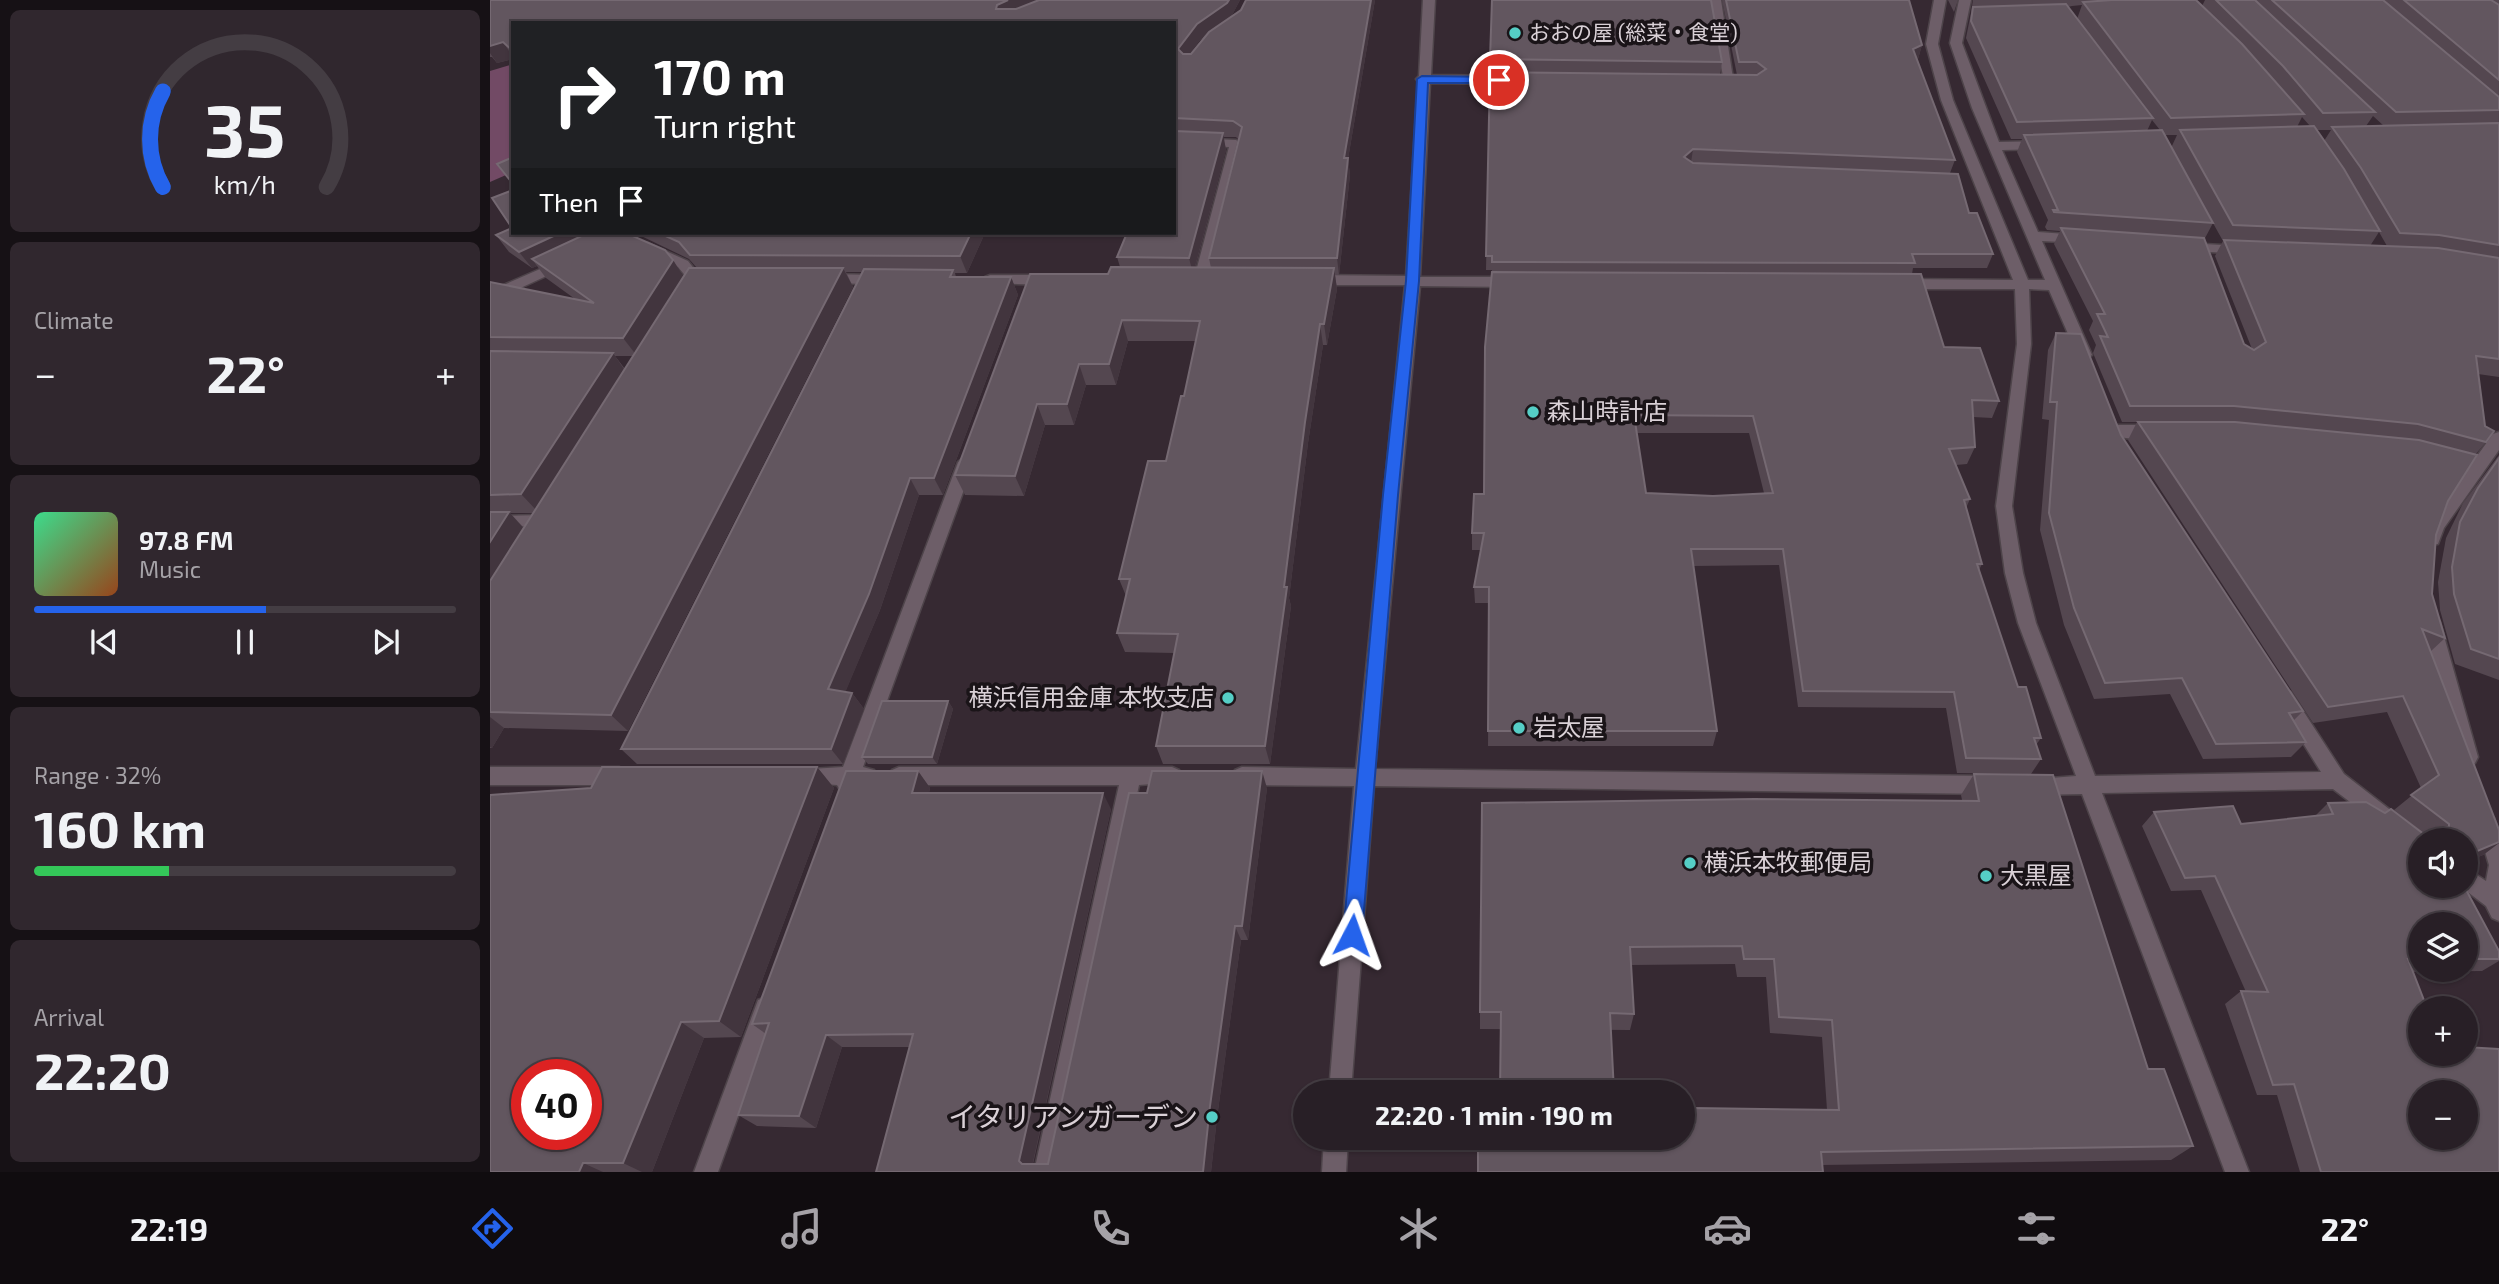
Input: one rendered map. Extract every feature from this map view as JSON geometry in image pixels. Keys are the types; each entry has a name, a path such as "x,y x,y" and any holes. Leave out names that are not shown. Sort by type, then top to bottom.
{"street":[{"path":"1341,1080 1365,776 1413,281 1422,79 1429,0"},
{"path":"1715,0 1737,82 1717,82"},
{"path":"1940,0 1932,44 1947,100 1974,181 2022,284 2024,344 2004,506 2014,573 2027,623 2237,1172"},
{"path":"1965,0 1956,43 1978,108 2090,370"},
{"path":"1961,17 1979,20"},
{"path":"1422,79 1528,80"},
{"path":"1176,141 1236,144 1200,279"},
{"path":"1994,146 2050,145"},
{"path":"2035,236 2090,240"},
{"path":"629,239 683,264 702,279 682,300"},
{"path":"2174,246 2259,251"},
{"path":"490,297 579,256"},
{"path":"814,279 863,286 894,280"},
{"path":"978,280 1031,286 1061,280"},
{"path":"1292,280 1524,282"},
{"path":"1888,284 2054,285"},
{"path":"2122,451 2111,425 2169,431"},
{"path":"2427,562 2436,526 2472,466 2499,438"},
{"path":"841,802 971,450"},
{"path":"490,522 547,516 530,543"},
{"path":"2426,598 2472,771"},
{"path":"2270,678 2337,780 2408,834"},
{"path":"490,776 626,772"},
{"path":"782,776 1197,776"},
{"path":"1046,1172 1130,776"},
{"path":"1223,776 2088,786 2337,780"},
{"path":"2484,811 2498,865 2496,905"},
{"path":"2478,889 2496,905"},
{"path":"706,1172 771,993"},
{"path":"1334,1172 1335,1150"}],"shaded area":[{"path":"511,65 511,173 490,182 490,71"}],"building":[{"path":"490,0 1008,0 997,5 996,9 1016,9 1039,0 1229,0 1197,24 1178,49 1183,54 1191,54 1209,32 1241,10 1246,0 1371,0 1344,158 1348,158 1337,258 1209,258 1242,127 1233,121 1176,118 1176,21 511,21 511,49 503,42 490,46"},
{"path":"1492,0 1711,0 1722,62 1490,59"},
{"path":"1726,0 1909,0 1922,45 1913,49 1955,160 1693,149 1684,157 1693,163 1958,174 1969,213 1977,213 1993,254 1912,254 1915,263 1492,262 1492,256 1486,256 1490,72 1757,75 1766,69 1757,62 1739,62"},
{"path":"2196,0 2242,44 2304,114 2171,118 2083,2"},
{"path":"2216,0 2255,0 2375,112 2323,113 2283,66"},
{"path":"2272,0 2383,0 2499,97 2499,110 2396,112"},
{"path":"2404,0 2491,0 2499,5 2499,80"},
{"path":"2066,4 2153,118 2017,122 1971,21 1973,7"},
{"path":"2499,123 2499,245 2439,235 2400,233 2361,168 2332,127"},
{"path":"2314,126 2344,169 2380,231 2233,225 2180,130"},
{"path":"2162,130 2213,223 2054,212 2053,210 2058,210 2024,135"},
{"path":"1176,131 1223,133 1189,258 1117,257 1126,235 1176,235"},
{"path":"511,158 511,182 497,164"},
{"path":"511,191 511,226 492,198"},
{"path":"511,228 511,235 556,235 519,252 496,235"},
{"path":"2061,228 2204,238 2244,344 2254,350 2266,342 2224,240 2438,248 2499,258 2499,359 2476,356 2485,426 2494,431 2486,442 2418,424 2234,406 2130,406 2100,336 2108,337 2097,314 2105,314"},
{"path":"584,235 631,235 665,250 673,260 623,338 490,337 490,282 594,303 532,259"},
{"path":"663,235 970,235 960,256 690,255 679,242"},
{"path":"1111,267 1334,268 1324,324 1320,324 1305,422 1284,587 1287,587 1265,746 1156,746 1178,634 1117,633 1130,579 1119,579 1148,461 1166,461 1181,396 1184,396 1200,321 1122,320 1109,364 1079,364 1067,404 1037,404 1015,476 955,475 1030,274 1108,274"},
{"path":"689,268 843,268 611,715 490,712 490,581"},
{"path":"864,269 953,270 950,277 1011,277 934,478 910,478 869,594 828,689 852,693 831,749 621,749"},
{"path":"1492,272 1921,274 1944,347 1980,348 1999,401 1972,400 1975,447 1949,449 1970,499 1964,500 1982,564 1977,564 2018,687 2026,687 2041,738 2034,738 2041,759 1966,758 1954,692 1803,691 1783,549 1691,549 1717,731 1488,731 1489,587 1474,587 1484,533 1472,533 1474,494 1484,494 1485,347","holes":["1634,415 1753,416 1773,493 1713,496 1646,493"]},
{"path":"2056,333 2081,334 2121,435 2303,711 2289,713 2306,742 2216,744 2182,678 2105,683 2074,608 2049,513 2057,402 2050,402"},
{"path":"490,351 613,353 521,494 490,495"},
{"path":"2138,422 2235,422 2419,440 2477,455 2448,501 2436,535 2432,594 2445,638 2422,629 2499,830 2499,842 2478,851 2478,828 2441,828 2449,827 2449,824 2411,795 2439,775 2403,696 2328,707"},
{"path":"2499,458 2499,659 2471,649 2454,594 2452,567 2460,522 2478,488"},
{"path":"490,512 509,512 490,542"},
{"path":"882,701 948,701 932,757 862,757"},
{"path":"602,767 817,767 719,1021 681,1022 623,1163 583,1163 579,1172 490,1172 490,795 591,788"},
{"path":"846,771 918,771 912,793 1103,793 1019,1161 1022,1164 1048,1164 1129,793 1147,793 1152,771 1262,771 1242,926 1235,926 1203,1172 876,1172 913,1034 826,1035 799,1116 738,1115 769,1023 752,1024"},
{"path":"1974,774 2053,775 2148,1069 2164,1069 2193,1146 1821,1152 1823,1172 1478,1172 1478,1150 1695,1150 1695,1108 1839,1110 1832,1020 1779,1017 1774,959 1744,959 1742,946 1630,947 1634,1014 1610,1013 1613,1080 1500,1080 1501,1012 1480,1012 1482,803 1754,799 1979,801"},
{"path":"2366,802 2385,813 2391,809 2416,828 2408,828 2408,898 2470,898 2478,912 2408,912 2408,982 2417,982 2422,996 2408,996 2408,1066 2478,1066 2478,1048 2499,1049 2499,1172 2321,1172 2294,1084 2273,1085 2241,991 2268,992 2215,876 2185,878 2154,812 2233,806 2241,824 2333,814 2328,803"},
{"path":"2478,912 2499,951 2499,959 2478,959"}],"place":[{"name":"おおの屋 (総菜・食堂)","path":"1515,33"},
{"name":"森山時計店","path":"1533,412"},
{"name":"横浜信用金庫 本牧支店","path":"1228,698"},
{"name":"岩太屋","path":"1519,728"},
{"name":"横浜本牧郵便局","path":"1690,863"},
{"name":"大黒屋","path":"1986,876"},
{"name":"イタリアンガーデン","path":"1212,1117"}],"route":[{"path":"1352,935 1390,495 1413,281 1422,79 1499,80"}]}
